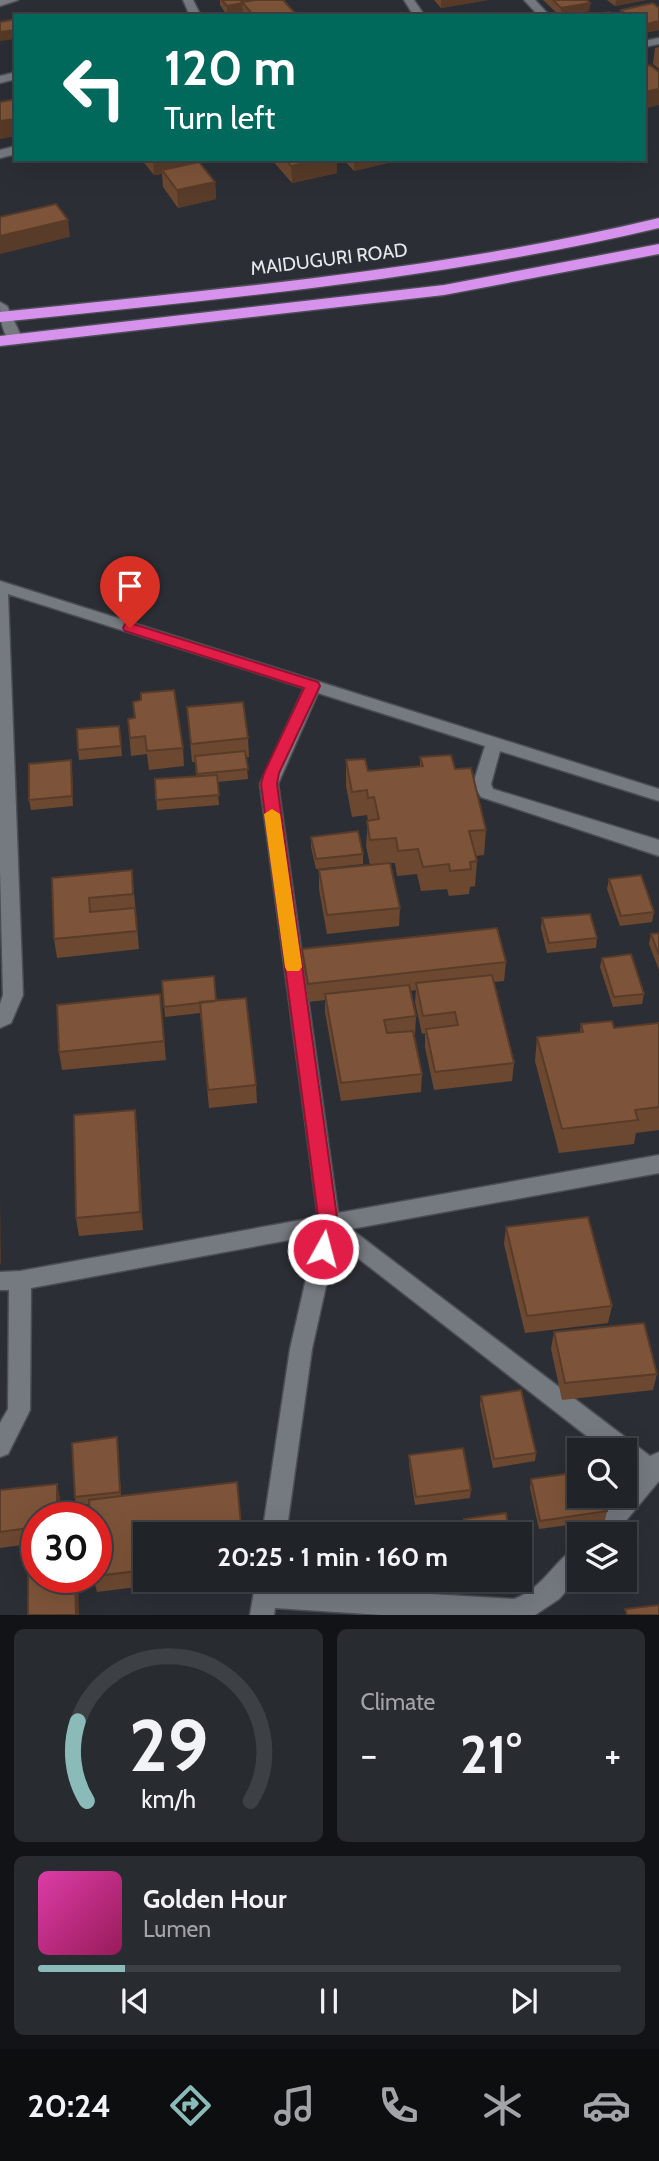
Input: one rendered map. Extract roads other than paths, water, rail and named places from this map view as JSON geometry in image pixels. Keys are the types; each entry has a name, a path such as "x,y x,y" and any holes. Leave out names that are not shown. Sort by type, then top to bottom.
{"highway":[{"name":"MAIDUGURI ROAD","path":"2,313 391,273 542,249 659,223"},
{"name":"MAIDUGURI ROAD","path":"8,341 444,290 659,249"}],"street":[{"path":"0,3 13,0"},
{"path":"529,0 543,14"},
{"path":"2,313 8,341"},
{"path":"0,1020 4,1018 13,995 0,586 659,795"},
{"path":"277,1522 300,1349 329,1224 269,784 313,686"},
{"path":"494,743 482,784 487,793 659,849"},
{"path":"0,1446 19,1410 10,1281 659,1164"},
{"path":"329,1224 608,1438"},
{"path":"610,1522 655,1467 637,1457"},
{"path":"265,1597 514,1611 531,1606 550,1594 567,1573"}]}
